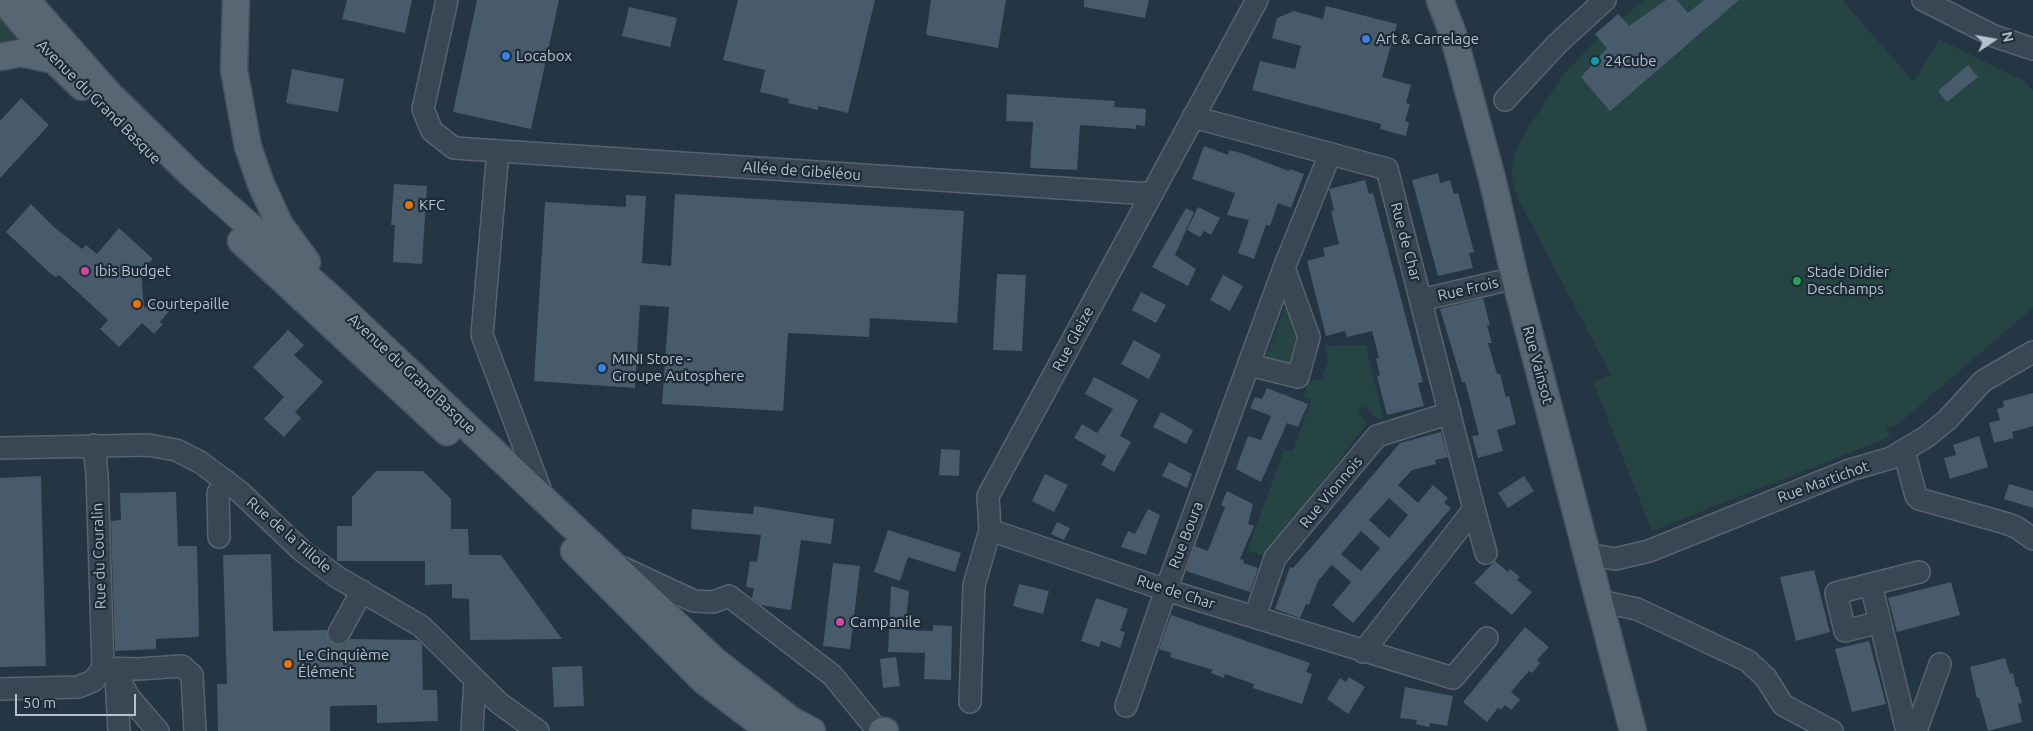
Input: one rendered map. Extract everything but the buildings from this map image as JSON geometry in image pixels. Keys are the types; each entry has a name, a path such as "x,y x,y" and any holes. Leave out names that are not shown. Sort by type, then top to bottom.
{"main road":[{"name":"Avenue du Grand Basque","path":"3,0 54,60 206,210 535,512 704,681 770,731"},
{"name":"Avenue du Grand Basque","path":"26,0 111,96 193,176 329,296 715,661 791,720 812,731"},
{"path":"236,0 234,70 248,147 261,184 280,225 329,296"},
{"name":"Rue Vainsot","path":"1440,0 1453,34 1492,178 1515,278 1632,728"},
{"path":"0,57 21,53 54,60"}],"street":[{"name":"Allée de Gibéléou","path":"447,0 423,109 432,131 454,148 1151,194"},
{"name":"Rue Gleize","path":"970,702 974,585 990,530 988,496 1257,0"},
{"path":"1505,100 1557,44 1605,0"},
{"path":"1925,0 1994,36 2033,49"},
{"name":"Rue de Char","path":"1193,117 1387,169 1486,553"},
{"path":"498,151 482,335 543,498"},
{"name":"Rue Boura","path":"1126,706 1166,590 1284,268 1330,154"},
{"path":"1250,365 1298,377 1309,337 1284,268"},
{"name":"Rue Frois","path":"1420,300 1515,278"},
{"name":"Rue Martichot","path":"1587,554 1615,559 1648,551 1850,470 1876,463 1904,451 1947,420 1983,382 2033,352"},
{"name":"Rue Vionnois","path":"1255,617 1275,558 1377,436 1450,413"},
{"name":"Rue du Couralin","path":"94,445 109,669 119,731"},
{"name":"Rue de la Tillole","path":"0,448 148,445 176,450 200,462 240,492 301,550 337,577 421,626 499,703 538,731"},
{"path":"1904,451 1916,496 1919,499 2005,523 2033,539"},
{"path":"219,538 218,493 226,481"},
{"path":"1363,652 1474,509"},
{"name":"Rue de Char","path":"990,530 1166,590 1363,652 1453,678 1487,638"},
{"path":"610,561 694,601 713,602 729,596 832,675 878,731"},
{"path":"1880,622 1846,631 1836,593 1919,572"},
{"path":"1871,584 1907,731"},
{"path":"339,633 362,592"},
{"path":"1600,601 1637,609 1748,661 1766,678 1783,705 1832,731"},
{"path":"1916,731 1940,664"},
{"path":"0,689 78,687 93,681 109,669 182,666 192,675 195,731"},
{"path":"109,669 128,696 158,731"},
{"path":"472,731 475,680"}],"green space":[{"name":"Stade Didier Deschamps","path":"1644,0 1842,0 1913,81 1918,76 1939,39 2009,74 2023,79 2033,91 2033,308 1897,425 1886,429 1890,437 1652,531 1593,382 1611,375 1517,197 1512,179 1515,152 1528,128 1563,75 1598,38"},
{"path":"0,15 26,44 0,47"},
{"path":"1288,308 1296,337 1289,365 1265,359 1284,309"},
{"path":"1366,345 1383,419 1375,418 1365,406 1358,411 1367,424 1266,557 1247,551 1284,450 1293,451 1311,400 1304,396 1308,382 1322,379 1328,361 1325,346"}],"place":[{"name":"Art & Carrelage","path":"1366,39"},
{"name":"Locabox","path":"506,56"},
{"name":"24Cube","path":"1595,61"},
{"name":"KFC","path":"409,205"},
{"name":"Ibis Budget","path":"85,271"},
{"name":"Stade Didier Deschamps","path":"1797,281"},
{"name":"Courtepaille","path":"137,304"},
{"name":"MINI Store - Groupe Autosphere","path":"602,368"},
{"name":"Campanile","path":"840,622"},
{"name":"Le Cinquième Élément","path":"288,664"}]}
